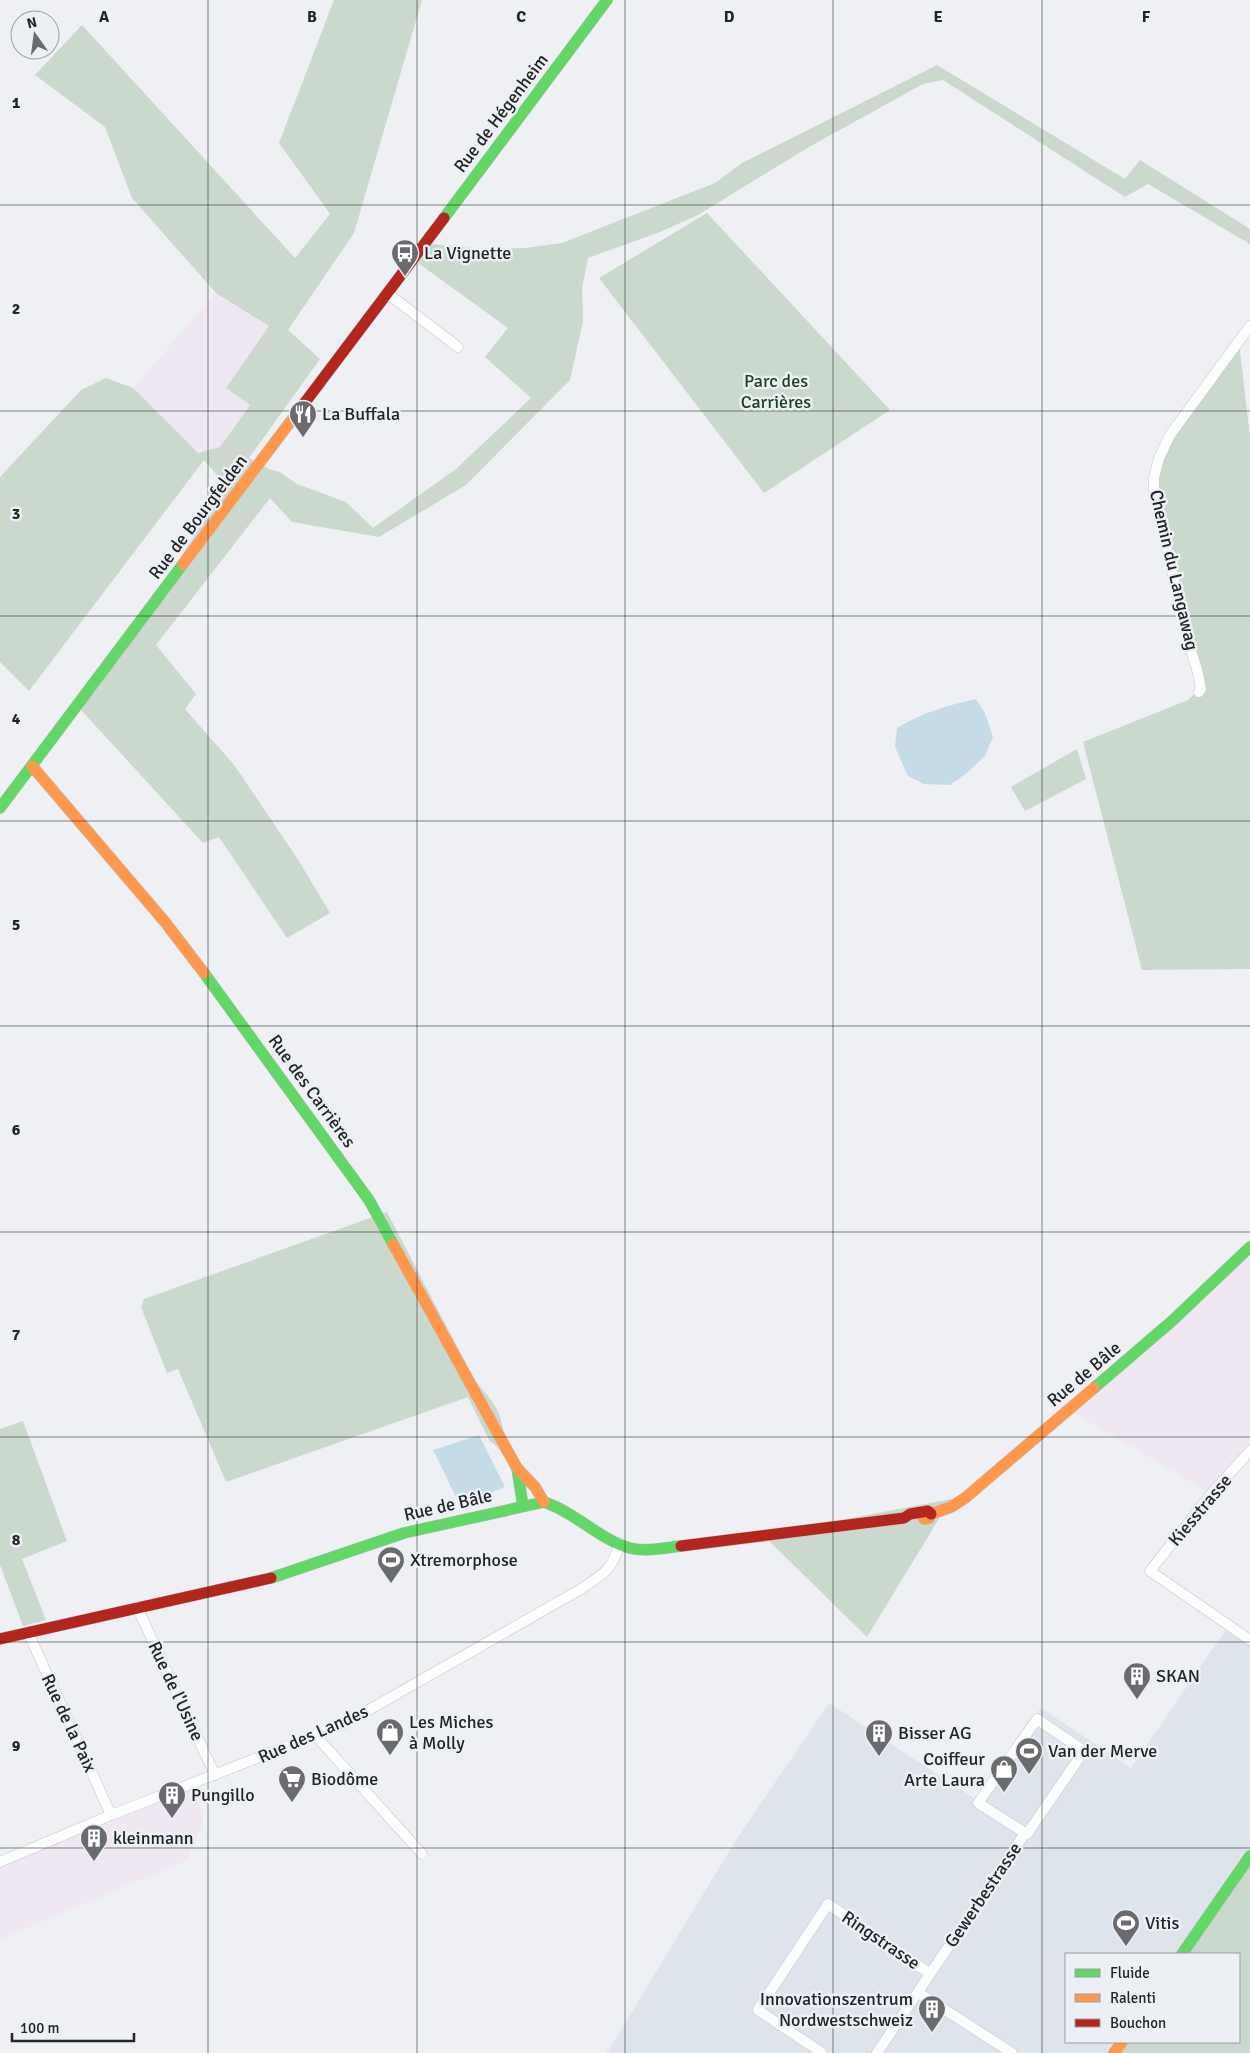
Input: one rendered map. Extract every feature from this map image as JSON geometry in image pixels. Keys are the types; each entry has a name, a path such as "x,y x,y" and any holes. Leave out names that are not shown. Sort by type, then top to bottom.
{"street":[{"name":"Rue de Hégenheim","path":"422,246 607,0"},
{"name":"Rue de Bourgfelden","path":"0,808 422,246"},
{"path":"387,293 458,347"},
{"name":"Chemin du Langawag","path":"1199,692 1201,689 1197,670 1189,646 1159,515 1154,490 1154,478 1159,458 1170,435 1250,326"},
{"name":"Rue des Carrières","path":"32,766 165,922 214,986 369,1200 517,1468 535,1487 544,1502"},
{"name":"Rue de Bâle","path":"0,1639 268,1579 404,1533 544,1502 559,1506 627,1547 655,1549 904,1518 909,1521 929,1518 931,1514 951,1508 965,1498 1172,1322 1250,1247"},
{"name":"Kiesstrasse","path":"1248,1456 1211,1494 1150,1570 1250,1640"},
{"name":"Rue des Carrières","path":"517,1468 523,1506"},
{"name":"Rue des Landes","path":"0,1862 111,1815 354,1719 581,1589 612,1566 617,1557 620,1543"},
{"name":"Rue de l'Usine","path":"137,1607 215,1775"},
{"name":"Rue de la Paix","path":"28,1632 111,1815"},
{"name":"Gewerbestrasse","path":"877,2053 919,1993 929,1973 1025,1833 978,1803 1037,1719 1084,1751 1027,1834"},
{"path":"315,1735 422,1854"},
{"path":"1183,1953 1250,1856"},
{"name":"Ringstrasse","path":"822,2053 758,2010 828,1904 929,1973"},
{"path":"919,1993 1012,2053"}],"shaded area":[{"path":"216,293 269,325 226,388 250,405 220,447 198,453 133,388"},
{"path":"1250,1241 1250,1451 1211,1494 1073,1412"},
{"path":"1229,1625 1250,1640 1250,1856 1183,1953 1065,1953 1065,2043 1121,2043 1114,2053 607,2053 736,1840 829,1703 975,1799 1041,1708 1131,1768"},
{"path":"192,1788 203,1822 186,1861 0,1939 0,1866"}],"green space":[{"path":"334,0 422,0 354,233 288,330 320,359 249,458 269,469 280,472 297,484 346,502 373,528 456,469 531,398 485,357 508,328 418,263 432,244 481,249 525,248 562,243 715,183 742,163 937,65 1125,179 1140,160 1250,229 1250,244 1148,184 1125,197 943,80 923,84 809,147 698,215 660,232 588,258 582,288 583,321 570,380 466,485 379,537 292,522 270,498 156,645 196,694 185,709 235,766 297,858 330,913 287,938 219,837 203,843 81,710 223,492 223,482 204,460 29,691 0,662 0,477 81,390 106,378 133,388 198,453 220,447 250,405 226,388 269,326 216,293 132,198 105,127 35,75 49,60 60,60 60,48 82,25 295,258 330,214 279,143"},
{"name":"Parc des Carrières","path":"707,213 890,410 764,493 599,278"},
{"path":"1239,342 1250,438 1250,969 1142,970 1083,742 1188,700 1200,688 1159,515 1155,456 1183,408"},
{"path":"1077,749 1086,779 1025,811 1011,787"},
{"path":"387,1212 475,1381 489,1397 499,1413 503,1431 502,1452 489,1440 468,1397 226,1482 178,1369 167,1373 141,1307 144,1299"},
{"path":"23,1421 67,1541 22,1559 46,1620 23,1626 0,1565 0,1429"},
{"path":"951,1499 867,1637 763,1535"},
{"path":"1250,1856 1250,2053 1114,2053 1121,2043 1240,2043 1240,1953 1183,1953"}],"water":[{"path":"976,699 985,713 993,737 985,756 967,773 950,785 924,784 908,776 895,747 897,728 935,710"},
{"path":"479,1435 505,1487 460,1505 433,1450"}],"traffic: fast":[{"path":"444,218 607,0"},
{"path":"0,808 183,564"},
{"path":"204,973 369,1200 393,1244"},
{"path":"1094,1388 1172,1321 1250,1247"},
{"path":"517,1468 523,1506"},
{"path":"271,1578 404,1533 544,1502 566,1512 608,1539 630,1548 649,1550 681,1546"},
{"path":"1183,1953 1250,1856"}],"traffic: slow":[{"path":"183,564 303,405"},
{"path":"32,766 165,922 204,973"},
{"path":"393,1244 517,1468 535,1487 544,1502"},
{"path":"924,1519 929,1518 931,1514 951,1507 965,1498 1094,1388"},
{"path":"1114,2053 1121,2043"}],"traffic: jam":[{"path":"303,405 444,218"},
{"path":"681,1546 904,1518 910,1514 928,1511 931,1514"},
{"path":"0,1639 271,1578"}],"place":[{"name":"La Vignette","path":"405,277"},
{"name":"La Buffala","path":"303,438"},
{"name":"Xtremorphose","path":"391,1584"},
{"name":"SKAN","path":"1137,1700"},
{"name":"Les Miches à Molly","path":"390,1756"},
{"name":"Bisser AG","path":"879,1757"},
{"name":"Van der Merve","path":"1029,1775"},
{"name":"Coiffeur Arte Laura","path":"1004,1793"},
{"name":"Biodôme","path":"292,1803"},
{"name":"Pungillo","path":"172,1819"},
{"name":"kleinmann","path":"94,1862"},
{"name":"Vitis","path":"1126,1947"},
{"name":"Innovationszentrum Nordwestschweiz","path":"932,2033"}]}
